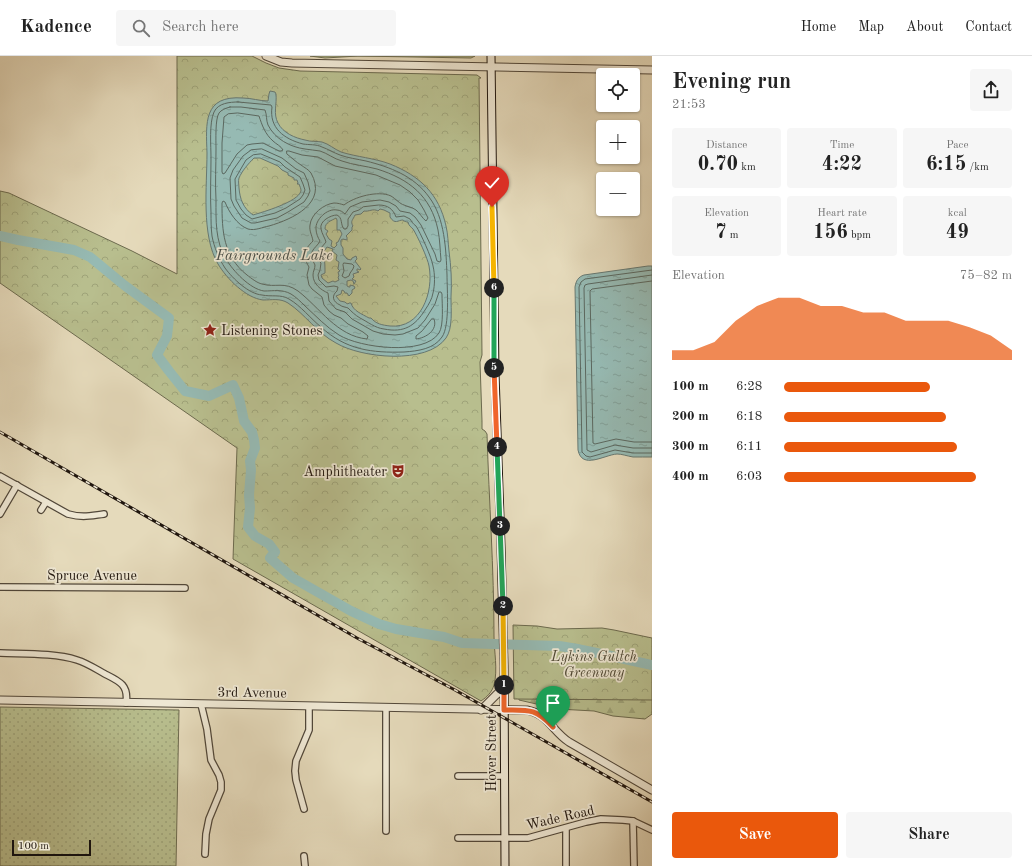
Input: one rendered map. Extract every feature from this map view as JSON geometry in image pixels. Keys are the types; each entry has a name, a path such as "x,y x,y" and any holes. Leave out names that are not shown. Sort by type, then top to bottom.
{"street":[{"path":"266,56 281,62 292,63 652,70"},
{"name":"Hover Street","path":"491,56 494,352 504,630 505,866"},
{"path":"0,476 68,514 90,517 104,514"},
{"path":"0,514 17,486"},
{"path":"41,510 46,502"},
{"name":"Spruce Avenue","path":"0,587 185,588"},
{"path":"0,653 70,658 82,662 120,682 127,693 126,703"},
{"path":"481,710 504,688"},
{"name":"3rd Avenue","path":"0,700 527,710 540,714 563,738 569,742 652,790"},
{"path":"201,704 207,729 211,760 221,782 221,790 209,819 206,834 205,854"},
{"path":"304,809 296,780 295,770 296,761 309,730 309,706"},
{"path":"386,707 386,831"},
{"path":"458,776 504,776"},
{"name":"Wade Road","path":"458,838 534,837 598,820 611,819 633,821"},
{"path":"634,866 633,821 652,830"},
{"path":"566,828 566,866"},
{"path":"304,856 304,866"}],"green space":[{"path":"177,56 252,56 279,68 300,71 477,75 481,78 479,78 482,355 480,362 482,429 487,434 496,667 493,688 481,701 233,559 237,448 0,283 0,191 9,193 177,274"},
{"path":"310,56 358,56 325,58"},
{"path":"358,56 475,56 471,58"},
{"name":"Lykins Gultch Greenway","path":"513,625 557,629 602,628 652,638 652,700 514,699"},
{"path":"516,660 652,671 652,714 645,719 613,716 594,711 558,709 519,700"},
{"path":"0,707 179,710 176,866 0,866"}],"water":[{"name":"Fairgrounds Lake","path":"270,91 275,92 276,94 275,113 280,127 283,130 297,138 307,141 322,142 341,152 378,160 401,169 419,180 439,204 447,229 451,280 451,319 450,329 446,338 437,347 424,352 393,356 377,355 347,348 329,339 300,312 285,301 263,300 250,296 232,281 218,264 209,239 207,225 207,122 214,106 220,101 230,98 243,98 268,101","holes":["254,158 260,158 278,166 294,178 294,180 297,180 297,184 299,184 301,191 294,199 287,203 253,215 247,209 240,196 239,178","380,209 390,213 390,217 393,221 396,222 403,220 408,222 420,241 429,266 429,287 423,307 410,322 401,325 390,326 377,323 371,318 361,314 352,306 351,303 348,304 340,301 336,296 341,294 342,290 349,296 352,293 352,290 355,288 354,286 347,286 347,281 351,280 354,284 356,281 352,279 354,277 353,274 359,272 357,269 361,269 355,261 357,259 356,256 351,260 347,259 343,254 341,240 347,240 346,236 352,230 352,222 355,215 361,214 364,211 378,211","336,218 337,230 340,230 342,234 334,248 331,246 332,241 326,234 328,231 325,229 327,223","327,247 333,249 332,251 337,255 336,260 339,262 338,269 340,271 338,272 339,280 335,282 333,281 328,283 322,278 321,275 325,273 325,261 324,257 320,257 319,255"]},
{"path":"652,266 652,457 633,457 617,454 594,460 584,459 580,456 578,450 576,283 579,278 584,275"}],"waterway":[{"path":"0,236 74,250 90,257 124,285 169,318 167,336 157,355 185,391 209,396 233,385 239,398 244,421 252,432 255,448 250,461 250,508 248,527 255,536 269,544 275,552 270,558 293,578 351,611 379,624 396,629 444,637 462,643 559,646 652,665"}],"railway":[{"path":"0,432 357,638 455,690 652,802"}],"place":[{"name":"Listening Stones","path":"210,330"},
{"name":"Amphitheater","path":"398,471"}],"route":[{"path":"492,207 498,486 502,546 504,710 527,710 540,714 553,727"}]}
